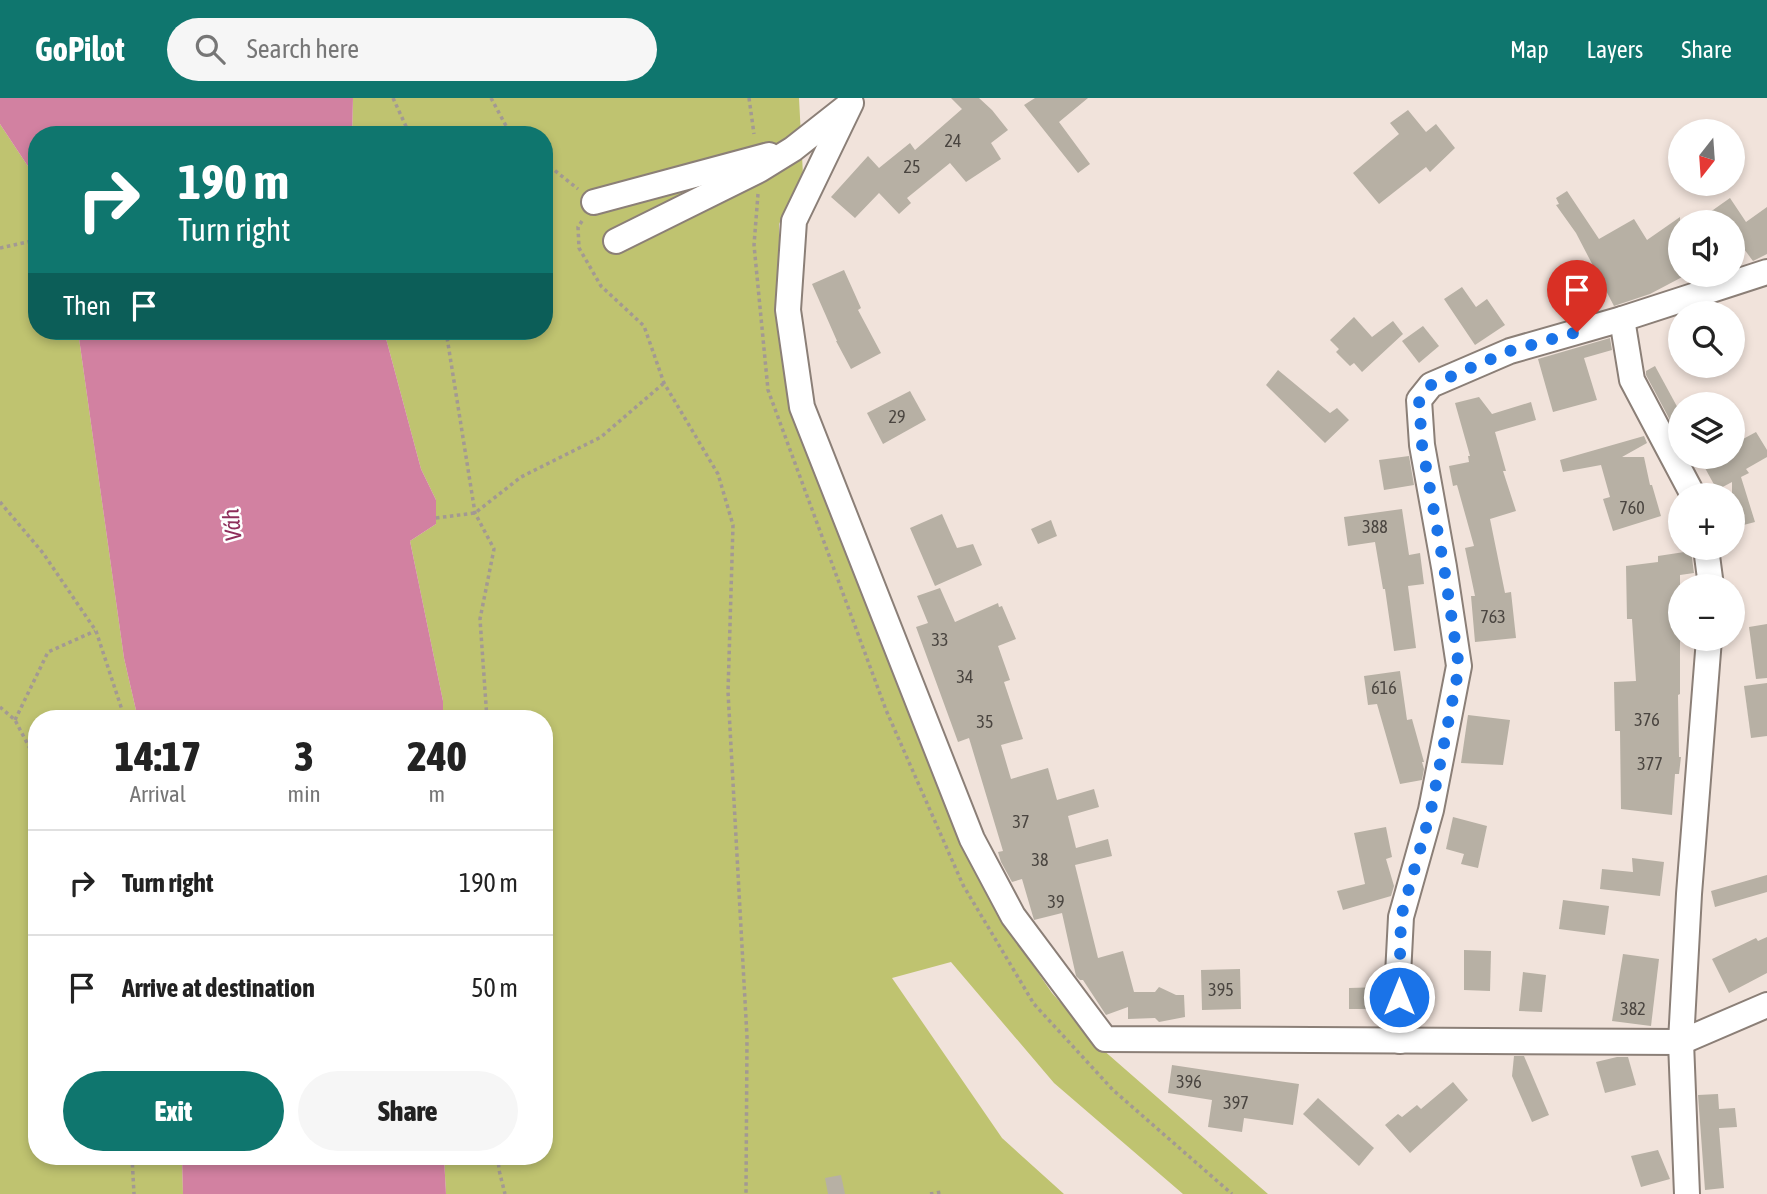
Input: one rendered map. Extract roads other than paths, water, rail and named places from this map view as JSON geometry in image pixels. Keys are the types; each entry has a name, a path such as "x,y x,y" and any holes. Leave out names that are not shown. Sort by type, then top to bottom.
{"street":[{"path":"616,241 759,170 793,149 853,100"},
{"path":"853,100 794,221 788,310 803,407 972,839 1013,916 1105,1039 1681,1042 1767,1005"},
{"path":"594,202 793,149"},
{"path":"1400,1041 1398,975 1401,917 1431,810 1459,667 1422,445 1419,400 1431,385 1510,351 1622,319 1767,272"},
{"path":"1622,319 1632,380 1687,483"},
{"path":"1687,1194 1681,1042 1689,894 1708,651"}],"water":[{"path":"0,98 353,98 352,126 28,126 28,166 0,124"},
{"name":"Váh","path":"79,340 386,340 421,469 436,500 436,524 410,541 443,710 136,710 124,658"},
{"path":"182,1165 444,1165 446,1194 183,1194"}]}
